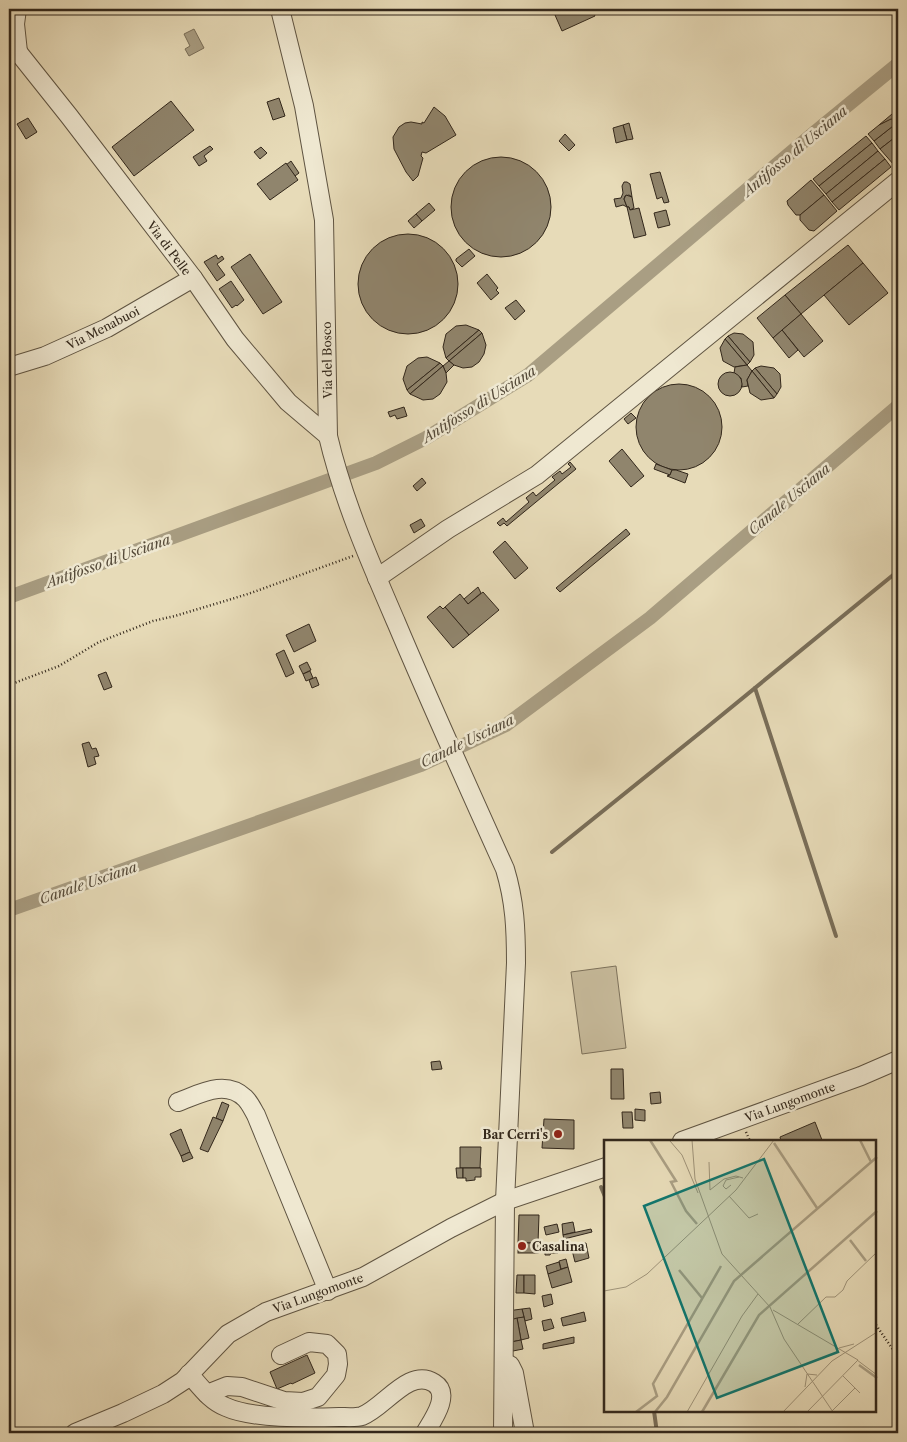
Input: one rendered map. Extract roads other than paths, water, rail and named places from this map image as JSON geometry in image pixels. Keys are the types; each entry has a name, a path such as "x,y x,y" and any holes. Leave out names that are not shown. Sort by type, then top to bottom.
{"street":[{"name":"Via di Pelle","path":"16,9 12,45 69,116 192,278 235,339 288,402 328,436"},
{"name":"Via del Bosco","path":"280,9 304,106 324,220 328,436 335,464 377,578 427,697 505,869 512,892 516,927 506,1201 503,1433"},
{"path":"377,578 448,529 537,476 898,181"},
{"name":"Via Menabuoi","path":"9,367 44,356 107,328 192,278"},
{"name":"Via Lungomonte","path":"685,1140 861,1076 898,1060"},
{"path":"178,1102 217,1088 233,1090 246,1099 256,1115 328,1290"},
{"name":"Via Lungomonte","path":"75,1433 123,1413 162,1394 183,1381 228,1334 266,1312 363,1277 451,1228 506,1201 604,1168"},
{"path":"207,1394 227,1386 242,1387 284,1401 303,1402 318,1397 336,1375 337,1354 327,1344 309,1342 281,1355"},
{"path":"504,1351 514,1373 525,1433"},
{"path":"189,1374 207,1394 225,1407 251,1414 314,1418 361,1416 374,1409 405,1384 422,1379 434,1383 441,1390 442,1400 425,1433"}],"waterway":[{"name":"Antifosso di Usciana","path":"9,597 376,463 426,438 528,375 898,64"},
{"name":"Canale Usciana","path":"9,910 421,765 506,725 650,618 898,406"},
{"path":"552,852 898,571"},
{"path":"755,688 836,936"},
{"path":"601,1187 604,1194"},
{"path":"654,1412 657,1433"}],"place":[{"name":"Bar Cerri's","path":"558,1134"},
{"name":"Casalina","path":"522,1246"}]}
